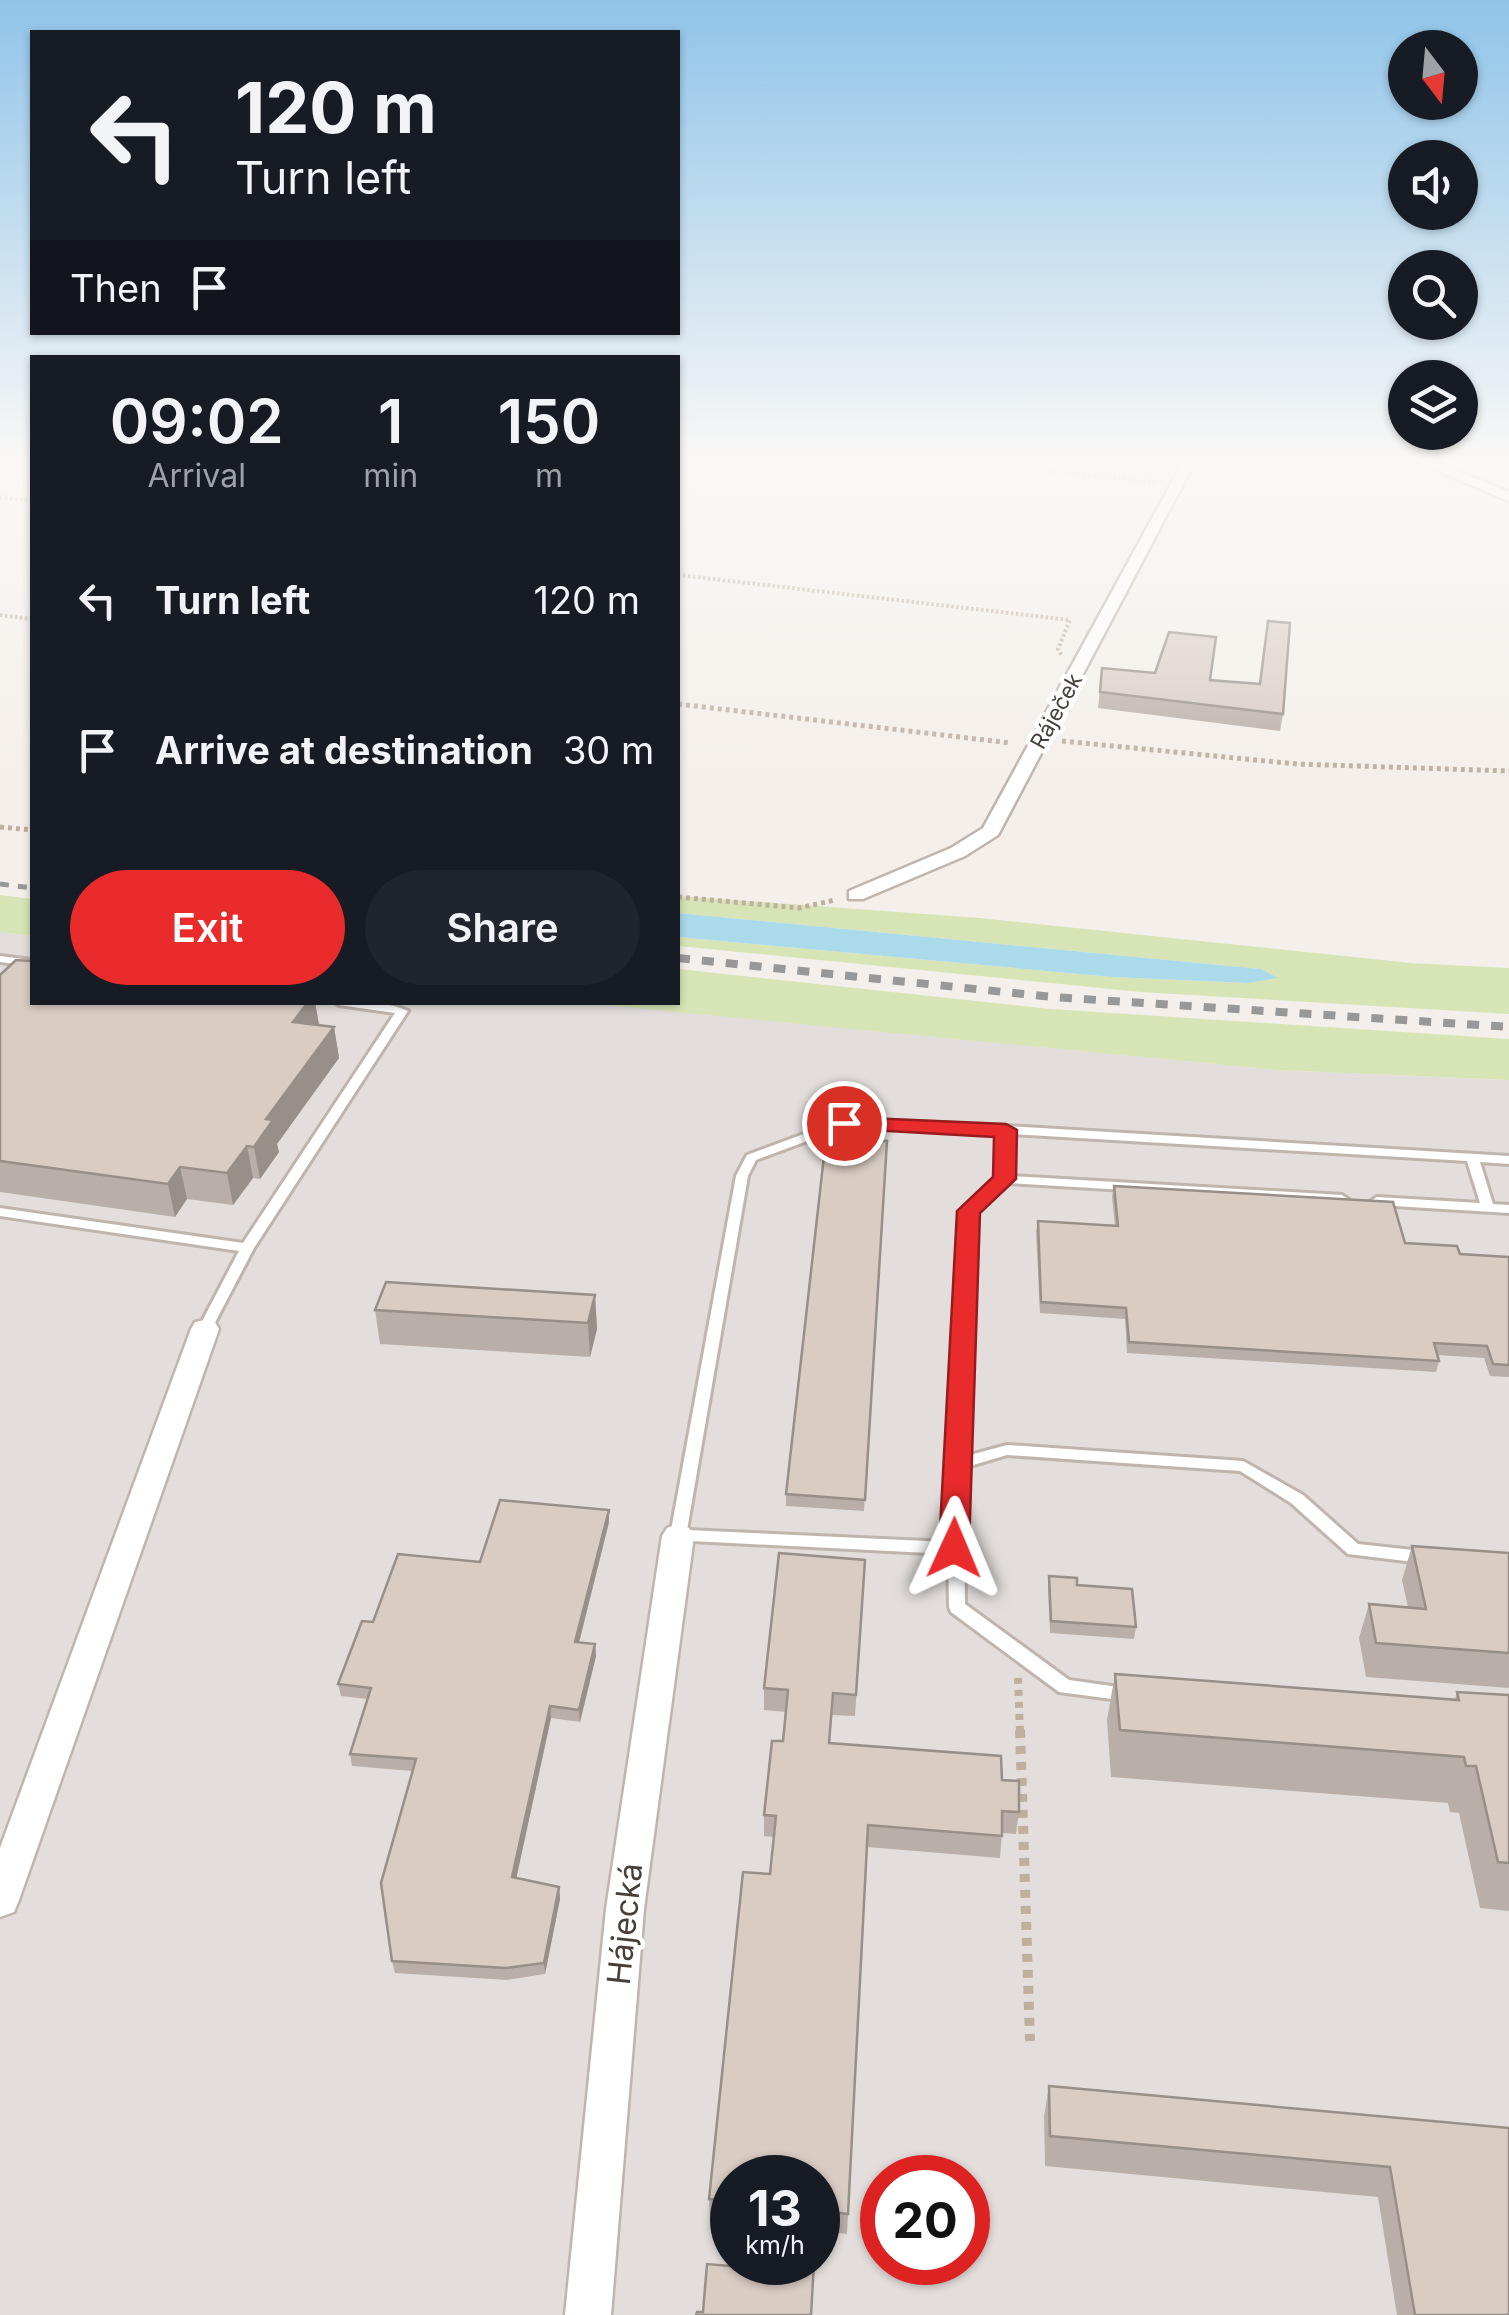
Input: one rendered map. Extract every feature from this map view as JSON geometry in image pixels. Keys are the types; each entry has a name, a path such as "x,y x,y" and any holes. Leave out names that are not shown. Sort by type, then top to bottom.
{"street":[{"name":"Ráječek","path":"856,896 958,852 991,831 1134,566"},
{"path":"0,1900 205,1330"},
{"name":"Hájecká","path":"588,2315 625,1909 678,1536"}],"lane":[{"path":"0,959 30,963"},
{"path":"205,1330 248,1248 402,1010 363,1005"},
{"path":"954,1548 678,1536 742,1176 751,1158 844,1123 1509,1160"},
{"path":"1005,1179 1006,1130"},
{"path":"1472,1158 1488,1208"},
{"path":"1140,1696 1065,1687 957,1607 956,1465 968,1211 1005,1179 1509,1209"},
{"path":"0,1212 248,1248"},
{"path":"956,1465 1007,1450 1243,1466 1296,1499 1354,1550 1431,1558"}],"path":[{"path":"680,575 1070,620 1058,649 1062,656 1084,661"},
{"path":"0,615 30,619"},
{"path":"680,704 1297,764 1509,770"},
{"path":"0,826 30,830"},
{"path":"680,897 799,908 856,896"},
{"path":"1017,1651 1030,2041"}],"shaded area":[{"path":"0,932 30,936 30,1005 614,1005 1277,1070 1509,1080 1509,2315 0,2315"}],"green space":[{"path":"0,895 30,899 30,936 0,932"},
{"path":"680,896 980,918 1411,963 1509,968 1509,1014 1141,992 680,946 680,937 1112,977 1248,983 1276,978 1261,969 680,913"},
{"path":"680,969 1051,1009 1509,1039 1509,1080 1277,1070 604,1005 680,1005"}],"water":[{"path":"680,913 1261,969 1278,978 1248,983 1112,977 680,937"}],"building":[{"path":"1268,621 1290,623 1283,714 1100,692 1102,668 1155,673 1169,632 1216,637 1210,680 1260,684"},
{"path":"16,960 30,961 30,1005 306,1005 293,1022 334,1027 266,1119 273,1120 254,1147 247,1146 227,1173 180,1167 168,1184 0,1161 0,975"},
{"path":"826,1138 887,1141 865,1500 786,1494"},
{"path":"1114,1186 1393,1202 1405,1243 1457,1246 1460,1254 1509,1257 1509,1365 1493,1364 1487,1346 1434,1343 1439,1361 1129,1342 1126,1308 1041,1302 1038,1221 1118,1226"},
{"path":"386,1282 595,1295 588,1323 375,1310"},
{"path":"500,1500 609,1510 575,1642 595,1644 579,1710 550,1706 512,1877 559,1887 544,1963 506,1968 392,1961 381,1883 416,1759 350,1754 371,1688 338,1684 362,1621 373,1622 398,1554 480,1562"},
{"path":"1412,1546 1509,1553 1509,1653 1376,1643 1369,1604 1426,1609"},
{"path":"779,1553 865,1560 856,1695 833,1693 829,1743 1001,1756 1002,1780 1019,1781 1019,1812 1002,1811 1002,1836 868,1825 848,2214 840,2213 840,2155 714,2155 743,1872 770,1874 776,1816 764,1815 772,1741 783,1741 788,1690 764,1688"},
{"path":"1049,1576 1077,1578 1077,1585 1132,1589 1136,1627 1051,1621"},
{"path":"1115,1674 1459,1700 1457,1692 1509,1695 1509,1863 1498,1862 1476,1766 1466,1766 1464,1757 1120,1730"},
{"path":"1049,2086 1509,2128 1509,2315 1415,2315 1390,2167 1050,2136"},
{"path":"707,2264 710,2285 813,2285 811,2315 696,2315 703,2312"}],"railway":[{"path":"0,884 30,888"},
{"path":"680,958 1052,997 1509,1027"}],"route":[{"path":"844,1123 1006,1130 1005,1179 968,1211 954,1548"}]}
